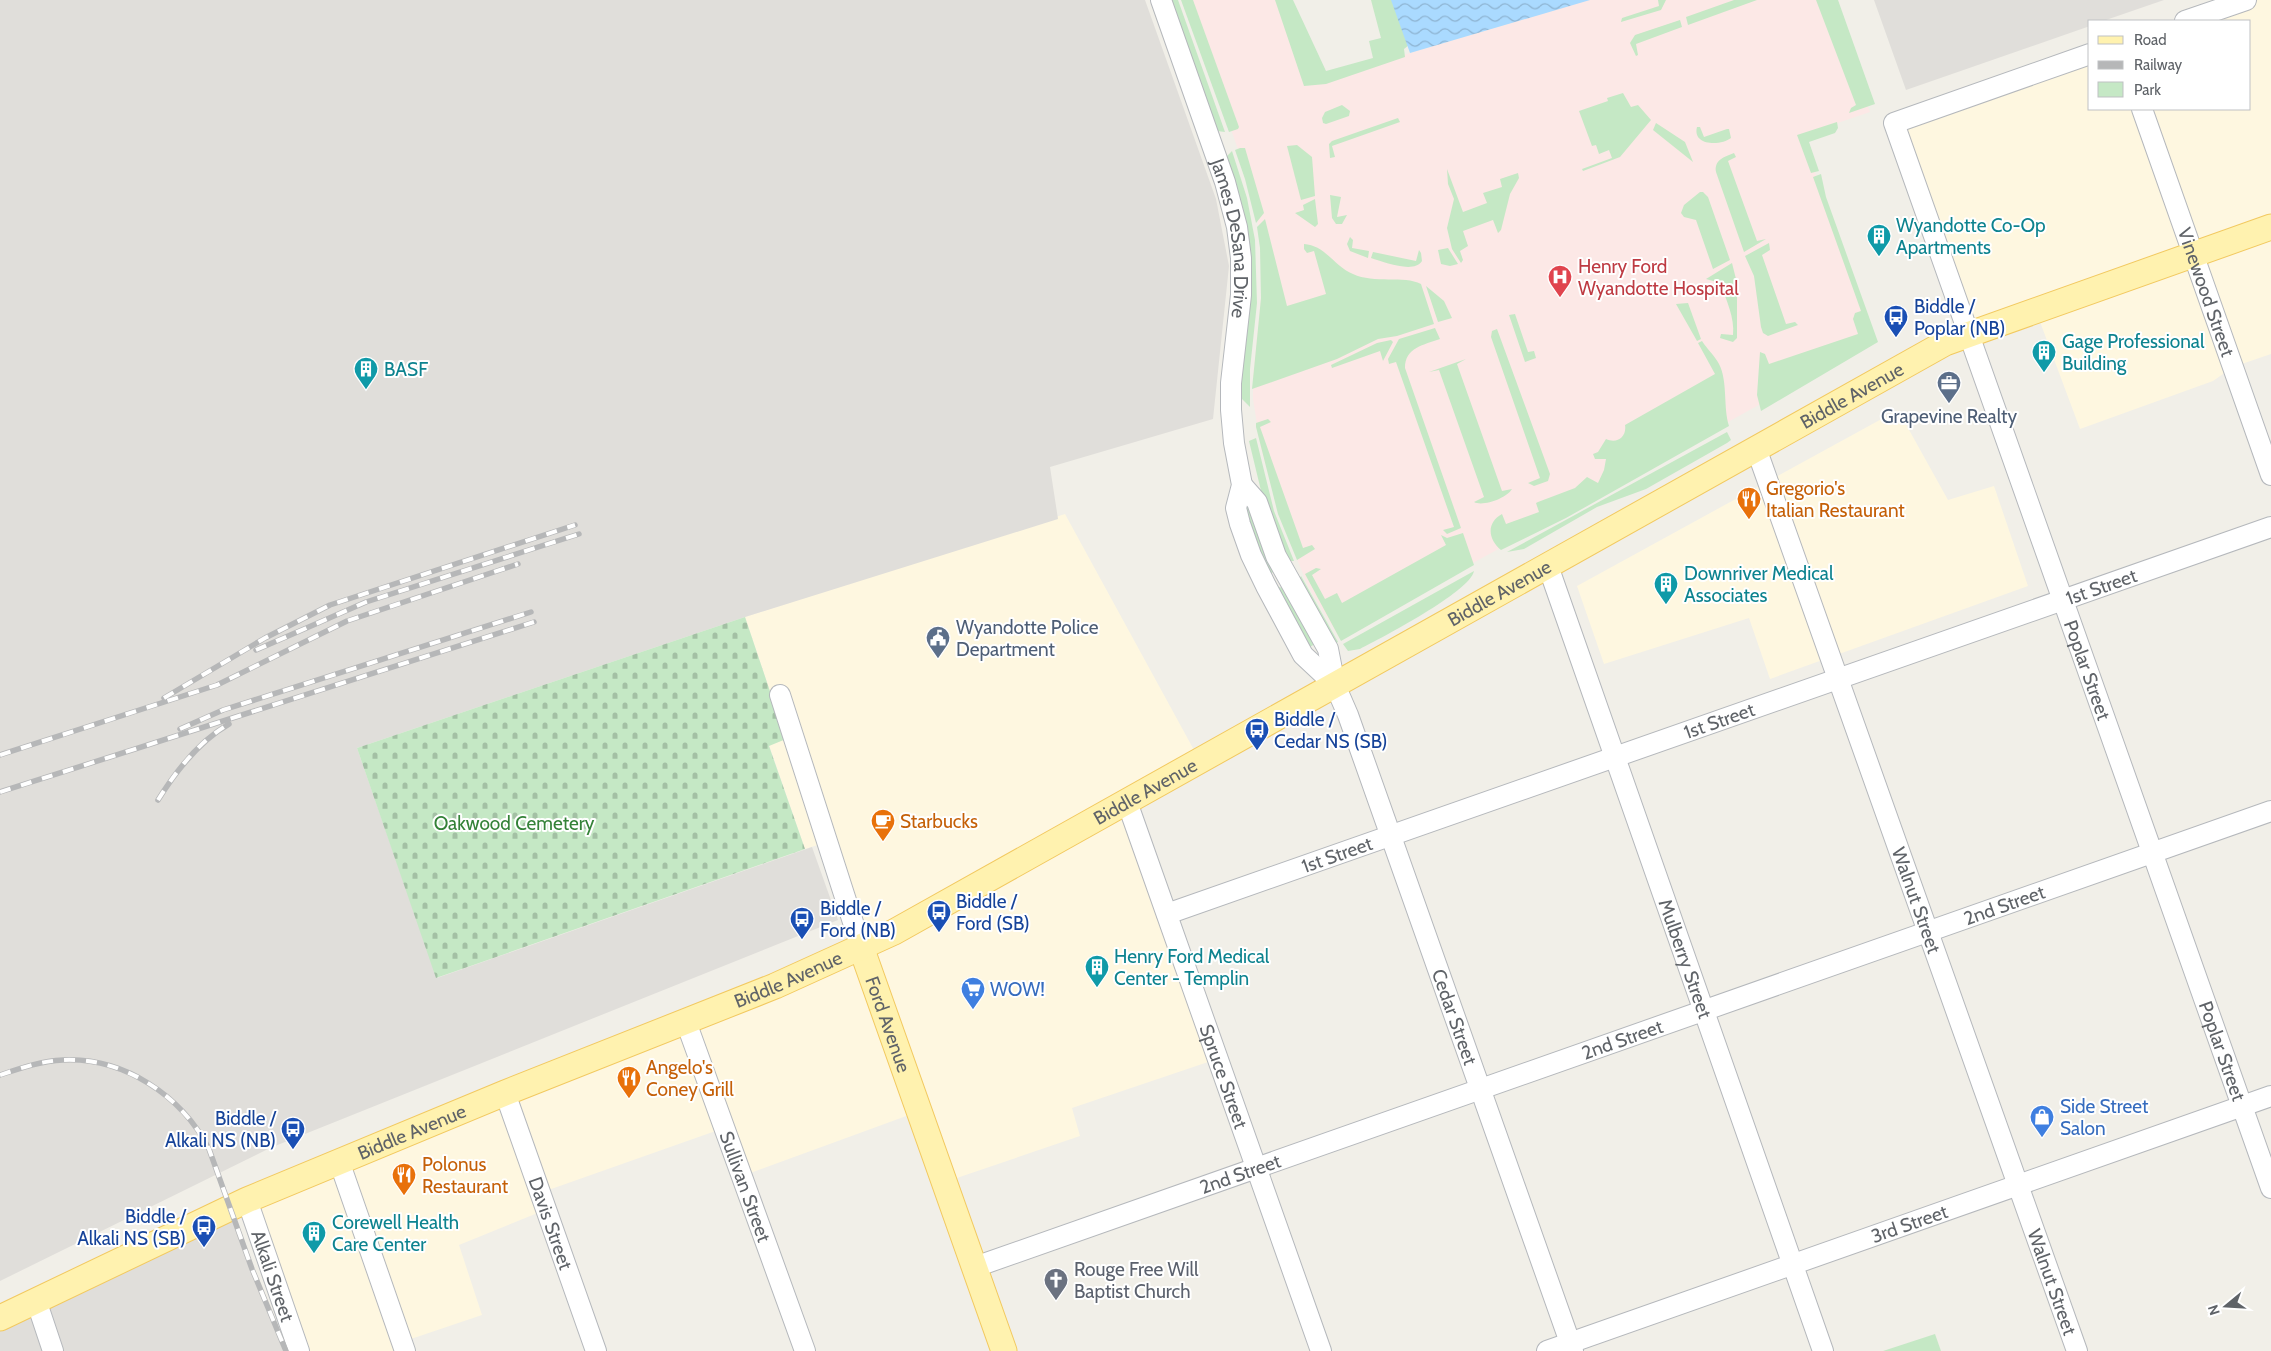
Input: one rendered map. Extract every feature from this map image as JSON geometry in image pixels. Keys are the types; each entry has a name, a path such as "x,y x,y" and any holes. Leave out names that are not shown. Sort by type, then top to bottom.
{"main road":[{"name":"Biddle Avenue","path":"0,1318 247,1200 505,1093 775,986 861,947 928,914 1945,343 2271,227"},
{"name":"Ford Avenue","path":"861,947 1004,1351"}],"street":[{"name":"James DeSana Drive","path":"1161,0 1225,182 1237,227 1241,295 1231,382 1231,410 1234,443 1242,486 1236,508 1251,555 1304,654 1308,661 1335,685"},
{"path":"2188,20 2246,0"},
{"name":"Poplar Street","path":"2088,55 1894,123 2271,1188"},
{"name":"Vinewood Street","path":"2142,110 2271,475"},
{"name":"Walnut Street","path":"1756,448 2077,1351"},
{"name":"1st Street","path":"1167,914 2271,527"},
{"name":"Mulberry Street","path":"1548,566 1823,1351"},
{"name":"Cedar Street","path":"1335,685 1348,715 1571,1347"},
{"name":"Ford Avenue","path":"780,696 861,947"},
{"name":"Spruce Street","path":"1127,802 1321,1351"},
{"name":"2nd Street","path":"975,1267 2271,811"},
{"name":"Sullivan Street","path":"686,1022 805,1351"},
{"name":"Davis Street","path":"505,1093 596,1351"},
{"name":"3rd Street","path":"1547,1351 1571,1347 1792,1264 2271,1096"},
{"path":"339,1161 405,1351"},
{"name":"Alkali Street","path":"247,1200 299,1351"},
{"path":"36,1300 54,1351"}],"shaded area":[{"path":"0,0 1145,0 1216,199 1229,266 1213,419 1050,467 1058,519 745,617 357,748 437,978 812,847 838,920 270,1148 0,1281"},
{"name":"Henry Ford Wyandotte Hospital","path":"1185,0 1277,0 1308,86 1410,53 1588,0 1827,0 1870,112 1802,135 1873,337 1804,380 1339,637 1308,586 1281,520 1261,449 1253,399 1253,377 1265,259 1250,183"},
{"path":"1874,0 2164,0 2106,20 2088,20 2088,27 1906,90"},
{"path":"2246,0 2271,0 2271,354 2233,367 2213,381 2080,429 2036,311 1968,335 1894,123 2088,55 2088,110 2251,110 2251,20 2188,20"},
{"path":"1898,410 1948,500 1994,486 2028,586 1770,679 1749,618 1604,664 1577,586"},
{"path":"1065,514 1200,761 1127,802 1217,1059 1072,1108 1080,1136 945,1182 920,1111 742,1176 724,1128 540,1193 545,1210 459,1245 482,1315 402,1342 405,1351 299,1351 247,1200 861,947 827,842 805,849 769,745 786,739 745,617"},
{"path":"231,1208 252,1269 286,1351 0,1351 0,1318"}],"green space":[{"path":"1170,0 1178,0 1225,132 1217,131"},
{"path":"1181,0 1193,0 1239,127 1238,129 1229,132"},
{"path":"1275,0 1293,0 1326,71 1373,58 1369,41 1381,38 1371,0 1393,0 1409,45 1404,49 1405,57 1326,84 1304,86"},
{"path":"1658,0 1666,0 1661,10 1621,22 1622,18 1659,6"},
{"path":"1734,0 1757,0 1688,25 1686,17"},
{"path":"1816,0 1838,0 1875,104 1849,113 1851,108 1856,105"},
{"path":"1680,20 1682,27 1636,44 1638,55 1636,56 1630,43 1635,35"},
{"path":"1623,93 1631,107 1638,105 1651,120 1620,157 1583,171 1582,169 1612,158 1609,150 1599,154 1596,145 1592,146 1579,111 1608,101 1607,98"},
{"path":"1342,105 1350,111 1349,116 1326,124 1323,123 1322,118 1325,112"},
{"path":"1398,118 1400,122 1332,146 1335,157 1330,158 1329,144 1332,141"},
{"path":"1837,122 1838,128 1835,133 1809,142 1819,171 1811,173 1797,135"},
{"path":"1656,123 1685,142 1693,162 1653,130"},
{"path":"1697,127 1700,127 1704,137 1729,129 1731,138 1726,141 1708,143 1699,138"},
{"path":"1297,145 1312,157 1315,196 1301,200 1287,146"},
{"path":"1245,148 1264,213 1256,223 1245,179 1235,150"},
{"path":"1232,151 1247,198 1255,240 1257,303 1250,369 1250,407 1242,399 1246,229 1243,208 1226,157"},
{"path":"1734,153 1736,157 1728,161 1757,241 1766,239 1744,252 1716,172 1718,162"},
{"path":"1447,169 1463,212 1487,203 1483,193 1502,187 1500,179 1518,173 1519,178 1510,194 1501,230 1498,233 1493,220 1463,231 1468,246 1460,251 1463,260 1461,263 1452,249 1447,228 1454,199 1448,184"},
{"path":"1821,174 1826,197 1878,342 1761,411 1757,395 1760,352 1765,354 1769,364 1858,334 1853,319 1855,313 1861,311 1813,177"},
{"path":"1700,192 1703,192 1708,197 1730,260 1713,269 1696,220 1684,217 1681,213 1684,205"},
{"path":"1330,195 1341,197 1337,217 1347,215 1342,224 1336,224 1332,218"},
{"path":"1315,199 1318,224 1315,227 1295,213 1304,210 1303,205"},
{"path":"1265,219 1287,306 1326,294 1314,251 1307,253 1304,249 1304,244 1318,248 1347,271 1361,277 1406,280 1421,284 1434,324 1397,336 1378,339 1337,359 1252,389 1261,298 1260,248 1257,227"},
{"path":"1350,237 1353,240 1352,248 1369,251 1368,258 1350,251 1347,244"},
{"path":"1769,243 1770,250 1762,255 1786,324 1795,322 1798,325 1768,336 1763,333 1761,327 1754,276 1745,256"},
{"path":"1448,248 1458,264 1450,266 1441,264 1438,250"},
{"path":"1419,250 1422,261 1412,267 1398,266 1371,258 1373,252 1416,261"},
{"path":"1732,263 1737,283 1737,338 1733,342 1720,338 1721,334 1733,335 1733,322 1720,283 1706,279"},
{"path":"1426,286 1444,301 1452,318 1438,322"},
{"path":"1688,303 1701,339 1697,341 1676,304"},
{"path":"1515,314 1528,352 1534,351 1536,358 1525,362 1509,315"},
{"path":"1435,328 1440,339 1422,345 1412,351 1408,355 1405,368 1461,528 1447,534 1443,530 1454,527 1396,362 1389,364 1388,359 1399,339"},
{"path":"1497,329 1550,474 1548,481 1534,486 1528,483 1540,478 1491,337 1492,331"},
{"path":"1391,340 1393,342 1383,361 1380,351 1332,368 1331,365 1377,343"},
{"path":"1702,341 1722,371 1729,426 1566,518 1501,550 1491,536 1491,526 1497,518 1502,514 1506,524 1539,512 1536,503 1575,488 1587,477 1598,483 1604,470 1606,459 1595,459 1593,454 1598,452 1606,439 1617,440 1623,436 1625,425 1715,374 1698,343"},
{"path":"1466,359 1457,364 1502,491 1512,489 1505,496 1483,503 1474,502 1484,497 1439,370 1429,372"},
{"path":"1268,419 1271,422 1260,427 1303,548 1312,545 1315,549 1297,560 1278,514 1256,427 1256,423"},
{"path":"1727,432 1731,440 1727,443 1646,489 1597,507 1524,549 1507,552"},
{"path":"1256,438 1274,511 1294,561 1288,561 1263,499 1249,441"},
{"path":"1248,503 1274,571 1272,573 1268,574 1243,505"},
{"path":"1463,533 1474,565 1341,641 1305,574 1316,568 1321,569 1312,575 1325,599 1337,593 1342,603 1446,545 1441,535 1447,538"},
{"path":"1474,571 1469,580 1442,602 1404,625 1360,649 1348,651 1343,644"},
{"path":"1301,576 1338,642 1336,643 1299,579"},
{"path":"1279,587 1285,589 1315,644 1308,648 1277,590"},
{"name":"Oakwood Cemetery","path":"745,617 786,739 769,746 805,849 436,978 357,748"},
{"path":"1935,1334 1941,1351 1883,1351"}],"water":[{"path":"1391,0 1590,0 1410,53"}],"railway":[{"path":"164,698 265,638 330,605 575,525"},
{"path":"256,650 366,602 579,534"},
{"path":"0,755 217,685 347,621 518,564"},
{"path":"180,729 223,710 531,612"},
{"path":"0,792 534,622"},
{"path":"158,800 172,778 189,757 208,739 229,724"},
{"path":"0,1075 31,1065 63,1060 86,1061 108,1065 129,1073 149,1084 183,1112 209,1149 252,1269 286,1351"}],"place":[{"name":"Wyandotte Co-Op Apartments","path":"1879,257"},
{"name":"Henry Ford Wyandotte Hospital","path":"1560,298"},
{"name":"Biddle / Poplar (NB)","path":"1896,338"},
{"name":"Gage Professional Building","path":"2044,373"},
{"name":"BASF","path":"366,390"},
{"name":"Grapevine Realty","path":"1949,404"},
{"name":"Gregorio's Italian Restaurant","path":"1749,520"},
{"name":"Downriver Medical Associates","path":"1666,605"},
{"name":"Wyandotte Police Department","path":"938,659"},
{"name":"Biddle / Cedar NS (SB)","path":"1257,751"},
{"name":"Starbucks","path":"883,842"},
{"name":"Biddle / Ford (SB)","path":"939,933"},
{"name":"Biddle / Ford (NB)","path":"802,940"},
{"name":"Henry Ford Medical Center - Templin","path":"1097,988"},
{"name":"WOW!","path":"973,1010"},
{"name":"Angelo's Coney Grill","path":"629,1099"},
{"name":"Side Street Salon","path":"2042,1138"},
{"name":"Biddle / Alkali NS (NB)","path":"293,1150"},
{"name":"Polonus Restaurant","path":"404,1196"},
{"name":"Biddle / Alkali NS (SB)","path":"204,1248"},
{"name":"Corewell Health Care Center","path":"314,1254"},
{"name":"Rouge Free Will Baptist Church","path":"1056,1301"}]}
